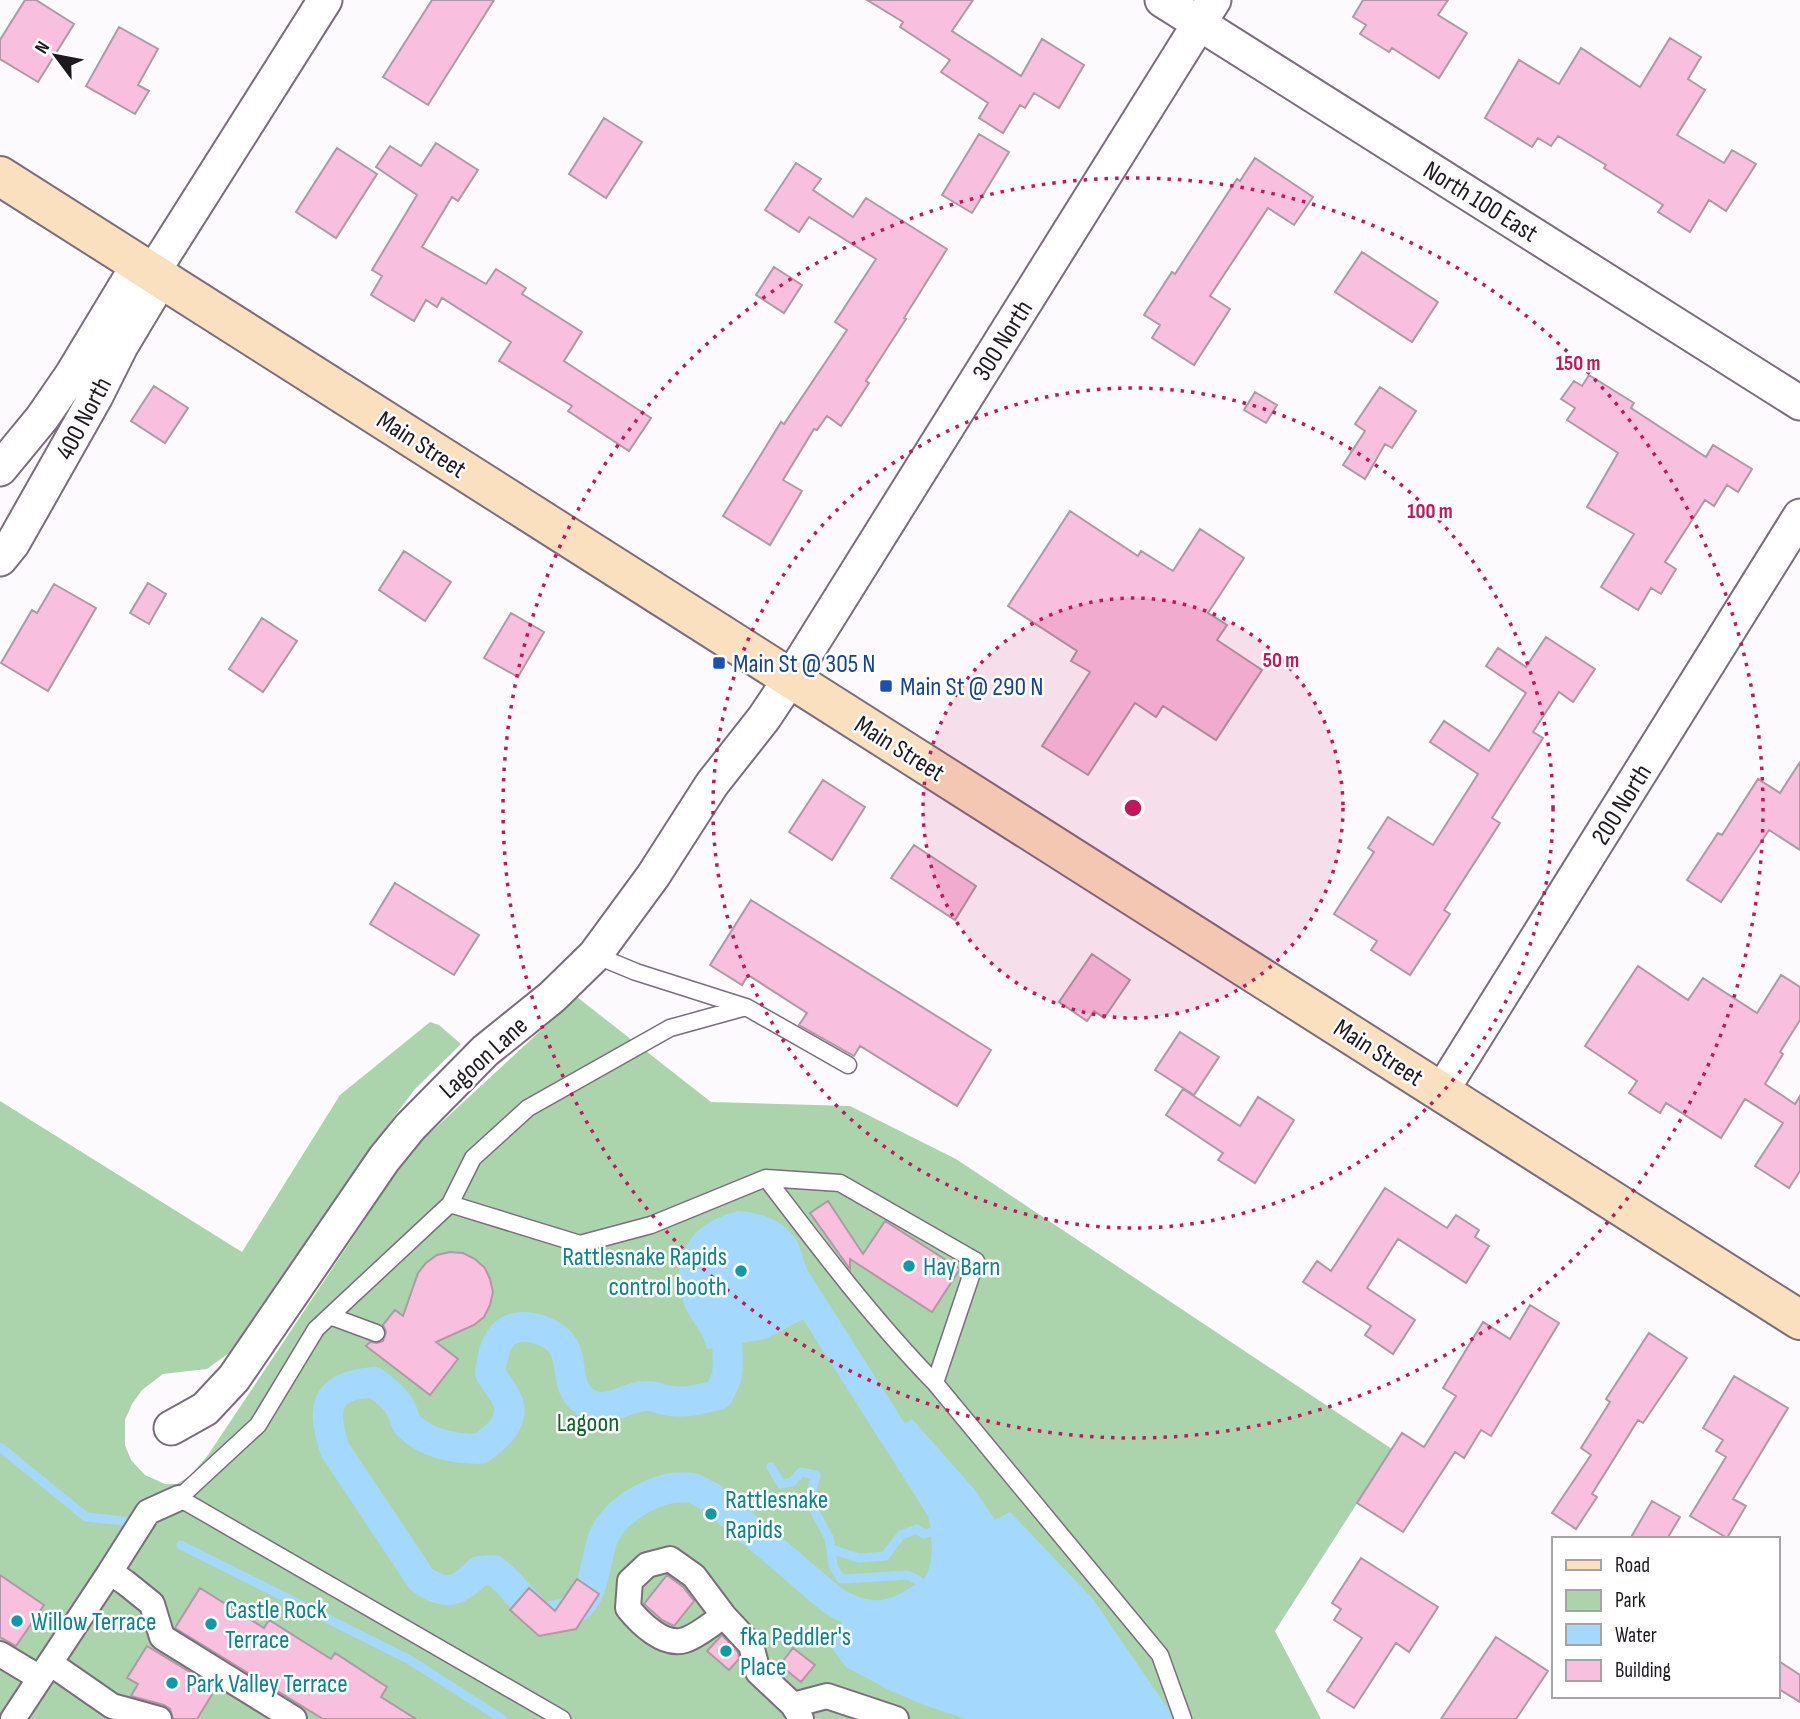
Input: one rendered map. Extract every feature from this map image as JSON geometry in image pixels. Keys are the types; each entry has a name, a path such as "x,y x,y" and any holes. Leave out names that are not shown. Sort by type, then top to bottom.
{"main road":[{"name":"Main Street","path":"0,176 1441,1092 1796,1309"}],"street":[{"name":"400 North","path":"0,559 13,543 91,372 129,280 153,272 325,0"},
{"name":"North 100 East","path":"1162,0 1207,12 1800,403"},
{"name":"300 North","path":"790,679 1207,12"},
{"name":"400 North","path":"0,468 42,418 91,372"},
{"name":"200 North","path":"1441,1092 1800,516"},
{"name":"Lagoon Lane","path":"171,1428 205,1409 234,1378 384,1159 410,1127 485,1051 552,997 595,955 646,886 712,784 764,718 790,679"},
{"path":"13,1719 148,1512 179,1498"},
{"path":"110,1572 152,1604 162,1637 294,1719"},
{"path":"724,1616 751,1645 758,1672 797,1712 827,1696 896,1719"},
{"path":"0,1654 45,1671 112,1706 159,1719"}],"lane":[{"path":"595,955 636,972 746,1007 848,1065"},
{"path":"562,1719 179,1498 258,1426 316,1329 450,1205 473,1158 528,1108 670,1028 746,1007"},
{"path":"450,1205 580,1244 651,1225 766,1178 840,1183 976,1261 935,1383"},
{"path":"766,1178 847,1285 902,1350 935,1383 1160,1655 1183,1719"},
{"path":"330,1316 376,1333"}],"green space":[{"name":"Lagoon","path":"577,997 711,1102 850,1106 956,1159 1392,1449 1275,1631 1321,1719 0,1719 0,1101 242,1252 340,1095 430,1022 439,1025 461,1044 415,1089 375,1142 283,1279 229,1353 207,1369 163,1374 142,1390 132,1404 125,1420 125,1445 131,1460 145,1475 165,1484 177,1484 191,1475 208,1455 417,1145"}],"water":[{"path":"737,1211 771,1218 792,1234 807,1269 799,1275 822,1309 766,1339 707,1349 704,1338 682,1300 680,1263 697,1232 714,1220"},
{"path":"912,1419 975,1490 995,1520 1010,1512 1093,1599 1175,1719 966,1719 891,1691 846,1667 828,1643 844,1620 875,1627 906,1620 931,1605 942,1594 955,1567 958,1535 954,1517 933,1477 900,1427"}],"building":[{"path":"25,0 36,0 74,24 38,82 0,59 0,40"},
{"path":"432,0 494,0 428,105 383,77"},
{"path":"867,0 973,0 952,31 1021,76 1042,39 1084,65 1059,108 1034,93 1025,108 1020,105 1003,133 979,118 988,103 941,72 950,60 900,27 903,22"},
{"path":"1363,0 1448,0 1438,15 1467,33 1439,78 1392,48 1389,52 1360,34 1366,25 1353,17"},
{"path":"119,27 158,49 138,85 149,91 135,114 86,86"},
{"path":"1670,38 1701,57 1688,79 1705,90 1677,135 1724,163 1732,150 1756,164 1726,211 1709,200 1690,232 1658,212 1663,205 1604,168 1606,165 1558,136 1551,146 1538,138 1532,147 1485,118 1519,60 1559,84 1581,48 1640,87"},
{"path":"604,118 642,142 606,198 569,174"},
{"path":"979,134 1009,152 972,213 942,195"},
{"path":"436,143 478,170 458,201 452,197 422,247 486,284 496,269 526,288 522,294 582,332 564,361 651,418 629,451 568,411 572,406 499,361 511,342 442,298 437,307 426,300 414,321 371,295 382,276 372,270 417,195 376,167 390,146 421,166"},
{"path":"337,148 377,174 336,238 296,212"},
{"path":"1255,158 1313,197 1294,225 1268,208 1210,296 1230,309 1194,365 1152,338 1160,325 1144,315 1172,272 1175,274 1237,179 1240,181"},
{"path":"796,163 821,179 813,190 853,217 866,198 947,249 841,426 827,416 817,430 814,429 783,480 802,491 770,545 723,516 781,422 784,424 847,330 835,322 876,259 809,217 799,232 765,210"},
{"path":"1362,252 1438,302 1412,342 1335,292"},
{"path":"774,267 802,285 784,313 756,295"},
{"path":"1589,375 1634,403 1631,408 1706,457 1713,445 1752,469 1738,492 1727,485 1714,506 1705,500 1665,562 1676,569 1661,594 1651,588 1638,610 1601,587 1634,534 1587,507 1618,453 1567,420 1575,408 1561,399 1574,381 1582,386"},
{"path":"154,386 188,408 165,443 131,421"},
{"path":"1380,387 1416,411 1392,448 1385,444 1365,479 1343,465 1365,431 1355,424"},
{"path":"1255,392 1277,405 1266,423 1244,410"},
{"path":"1070,511 1138,556 1141,551 1173,571 1200,529 1244,558 1208,613 1227,625 1217,640 1262,670 1216,740 1163,706 1156,717 1135,703 1088,775 1042,746 1090,672 1071,661 1077,651 1008,606"},
{"path":"404,551 451,582 425,621 379,590"},
{"path":"148,583 166,594 149,624 130,613"},
{"path":"54,584 96,608 48,691 1,663 32,610 37,613"},
{"path":"511,613 544,632 518,677 484,658"},
{"path":"262,618 297,641 263,692 229,669"},
{"path":"1546,637 1595,669 1573,702 1559,692 1533,732 1543,738 1492,818 1500,823 1444,910 1450,914 1410,975 1371,950 1377,941 1334,914 1374,852 1368,848 1388,817 1433,845 1478,774 1430,742 1444,721 1489,751 1526,693 1486,666 1498,648 1526,667"},
{"path":"1800,762 1800,850 1769,830 1721,902 1687,880 1718,833 1722,835 1758,779 1780,793"},
{"path":"823,780 865,807 832,860 789,832"},
{"path":"914,845 976,886 955,920 891,878"},
{"path":"395,883 479,935 454,975 370,924"},
{"path":"751,900 991,1050 957,1106 860,1046 854,1056 799,1025 807,1013 748,975 742,985 710,965"},
{"path":"1092,954 1130,980 1104,1018 1094,1011 1087,1021 1059,1002"},
{"path":"1638,966 1688,1000 1703,978 1757,1013 1781,975 1800,987 1800,1020 1780,1052 1783,1054 1765,1084 1795,1104 1800,1096 1800,1171 1789,1188 1755,1166 1783,1123 1745,1099 1721,1138 1666,1103 1660,1113 1629,1093 1637,1081 1585,1046"},
{"path":"1180,1032 1219,1057 1194,1095 1155,1070"},
{"path":"1183,1089 1240,1126 1258,1097 1294,1120 1255,1183 1218,1160 1223,1153 1166,1115"},
{"path":"1385,1188 1447,1228 1456,1215 1479,1230 1475,1237 1489,1246 1466,1283 1398,1239 1367,1288 1415,1320 1393,1354 1365,1335 1371,1326 1303,1282 1317,1261 1331,1271"},
{"name":"Hay Barn","path":"828,1201 863,1254 885,1221 960,1269 932,1312 850,1259 850,1269 810,1213"},
{"path":"463,1253 485,1268 493,1292 484,1317 474,1325 436,1342 458,1359 430,1395 366,1346 370,1342 383,1341 386,1332 383,1325 395,1310 403,1316 418,1273 426,1263 437,1255"},
{"path":"1530,1305 1559,1323 1491,1436 1481,1430 1464,1458 1455,1452 1403,1532 1357,1503 1402,1433 1424,1447 1456,1396 1443,1388 1483,1322 1510,1339"},
{"path":"1649,1333 1687,1358 1643,1423 1638,1420 1592,1494 1597,1497 1576,1529 1552,1513 1591,1455 1581,1448 1610,1402 1606,1399"},
{"path":"1734,1376 1788,1408 1733,1499 1746,1506 1728,1537 1690,1516 1726,1457 1716,1451 1723,1440 1703,1428"},
{"path":"1652,1501 1680,1517 1668,1537 1631,1537"},
{"path":"1361,1558 1438,1607 1409,1652 1396,1643 1354,1708 1327,1691 1362,1638 1334,1620 1341,1609 1332,1603"},
{"name":"Willow Terrace","path":"0,1575 44,1605 16,1646 0,1637"},
{"path":"667,1575 683,1587 694,1601 674,1626 662,1620 644,1604"},
{"path":"577,1579 599,1594 576,1629 539,1636 510,1610 529,1588 555,1611"},
{"path":"200,1588 264,1628 269,1620 331,1659 335,1653 387,1687 381,1697 416,1719 323,1719 175,1628"},
{"name":"fka Peddler's Place","path":"722,1635 738,1652 739,1659 729,1670 707,1651"},
{"path":"1496,1637 1548,1671 1516,1719 1441,1719"},
{"name":"Park Valley Terrace","path":"147,1646 216,1688 197,1719 173,1719 170,1709 164,1705 131,1696 138,1684 127,1678"},
{"path":"793,1648 815,1665 801,1682 780,1665"},
{"path":"1779,1661 1800,1675 1800,1702 1779,1689"}],"waterway":[{"name":"Rattlesnake Rapids","path":"741,1232 759,1235 773,1244 942,1510 947,1539 946,1561 940,1581 933,1591 896,1612 874,1615 853,1611 832,1600 711,1497 692,1488 680,1487 667,1489 640,1500 617,1517 603,1538 588,1593 577,1607 565,1613 541,1618 494,1570 479,1571 465,1584 452,1590 437,1588 421,1579 335,1450 328,1411 330,1401 336,1394 357,1384 374,1382 396,1401 408,1425 423,1437 451,1446 480,1449 502,1429 509,1417 507,1399 490,1373 496,1346 501,1337 511,1329 526,1327 548,1333 560,1342 565,1349 574,1390 579,1397 595,1406 610,1406 641,1396 678,1401 718,1395 727,1375 726,1335 721,1323 704,1300 698,1277 704,1257 711,1248 730,1235 741,1232"},
{"path":"0,1447 86,1517 124,1521"},
{"path":"771,1467 781,1484 792,1482 801,1472 816,1475 809,1501 829,1538 831,1549 859,1558 885,1556 901,1535 917,1529 924,1534 935,1531"},
{"path":"181,1545 410,1660 502,1719"},
{"path":"831,1549 833,1566 841,1579 908,1575 943,1594"}],"place":[{"name":"Main St @ 305 N","path":"719,663"},
{"name":"Main St @ 290 N","path":"886,686"},
{"name":"Hay Barn","path":"909,1266"},
{"name":"Rattlesnake Rapids control booth","path":"741,1271"},
{"name":"Rattlesnake Rapids","path":"711,1514"},
{"name":"Willow Terrace","path":"17,1621"},
{"name":"Castle Rock Terrace","path":"211,1624"},
{"name":"fka Peddler's Place","path":"726,1651"},
{"name":"Park Valley Terrace","path":"172,1683"}]}
